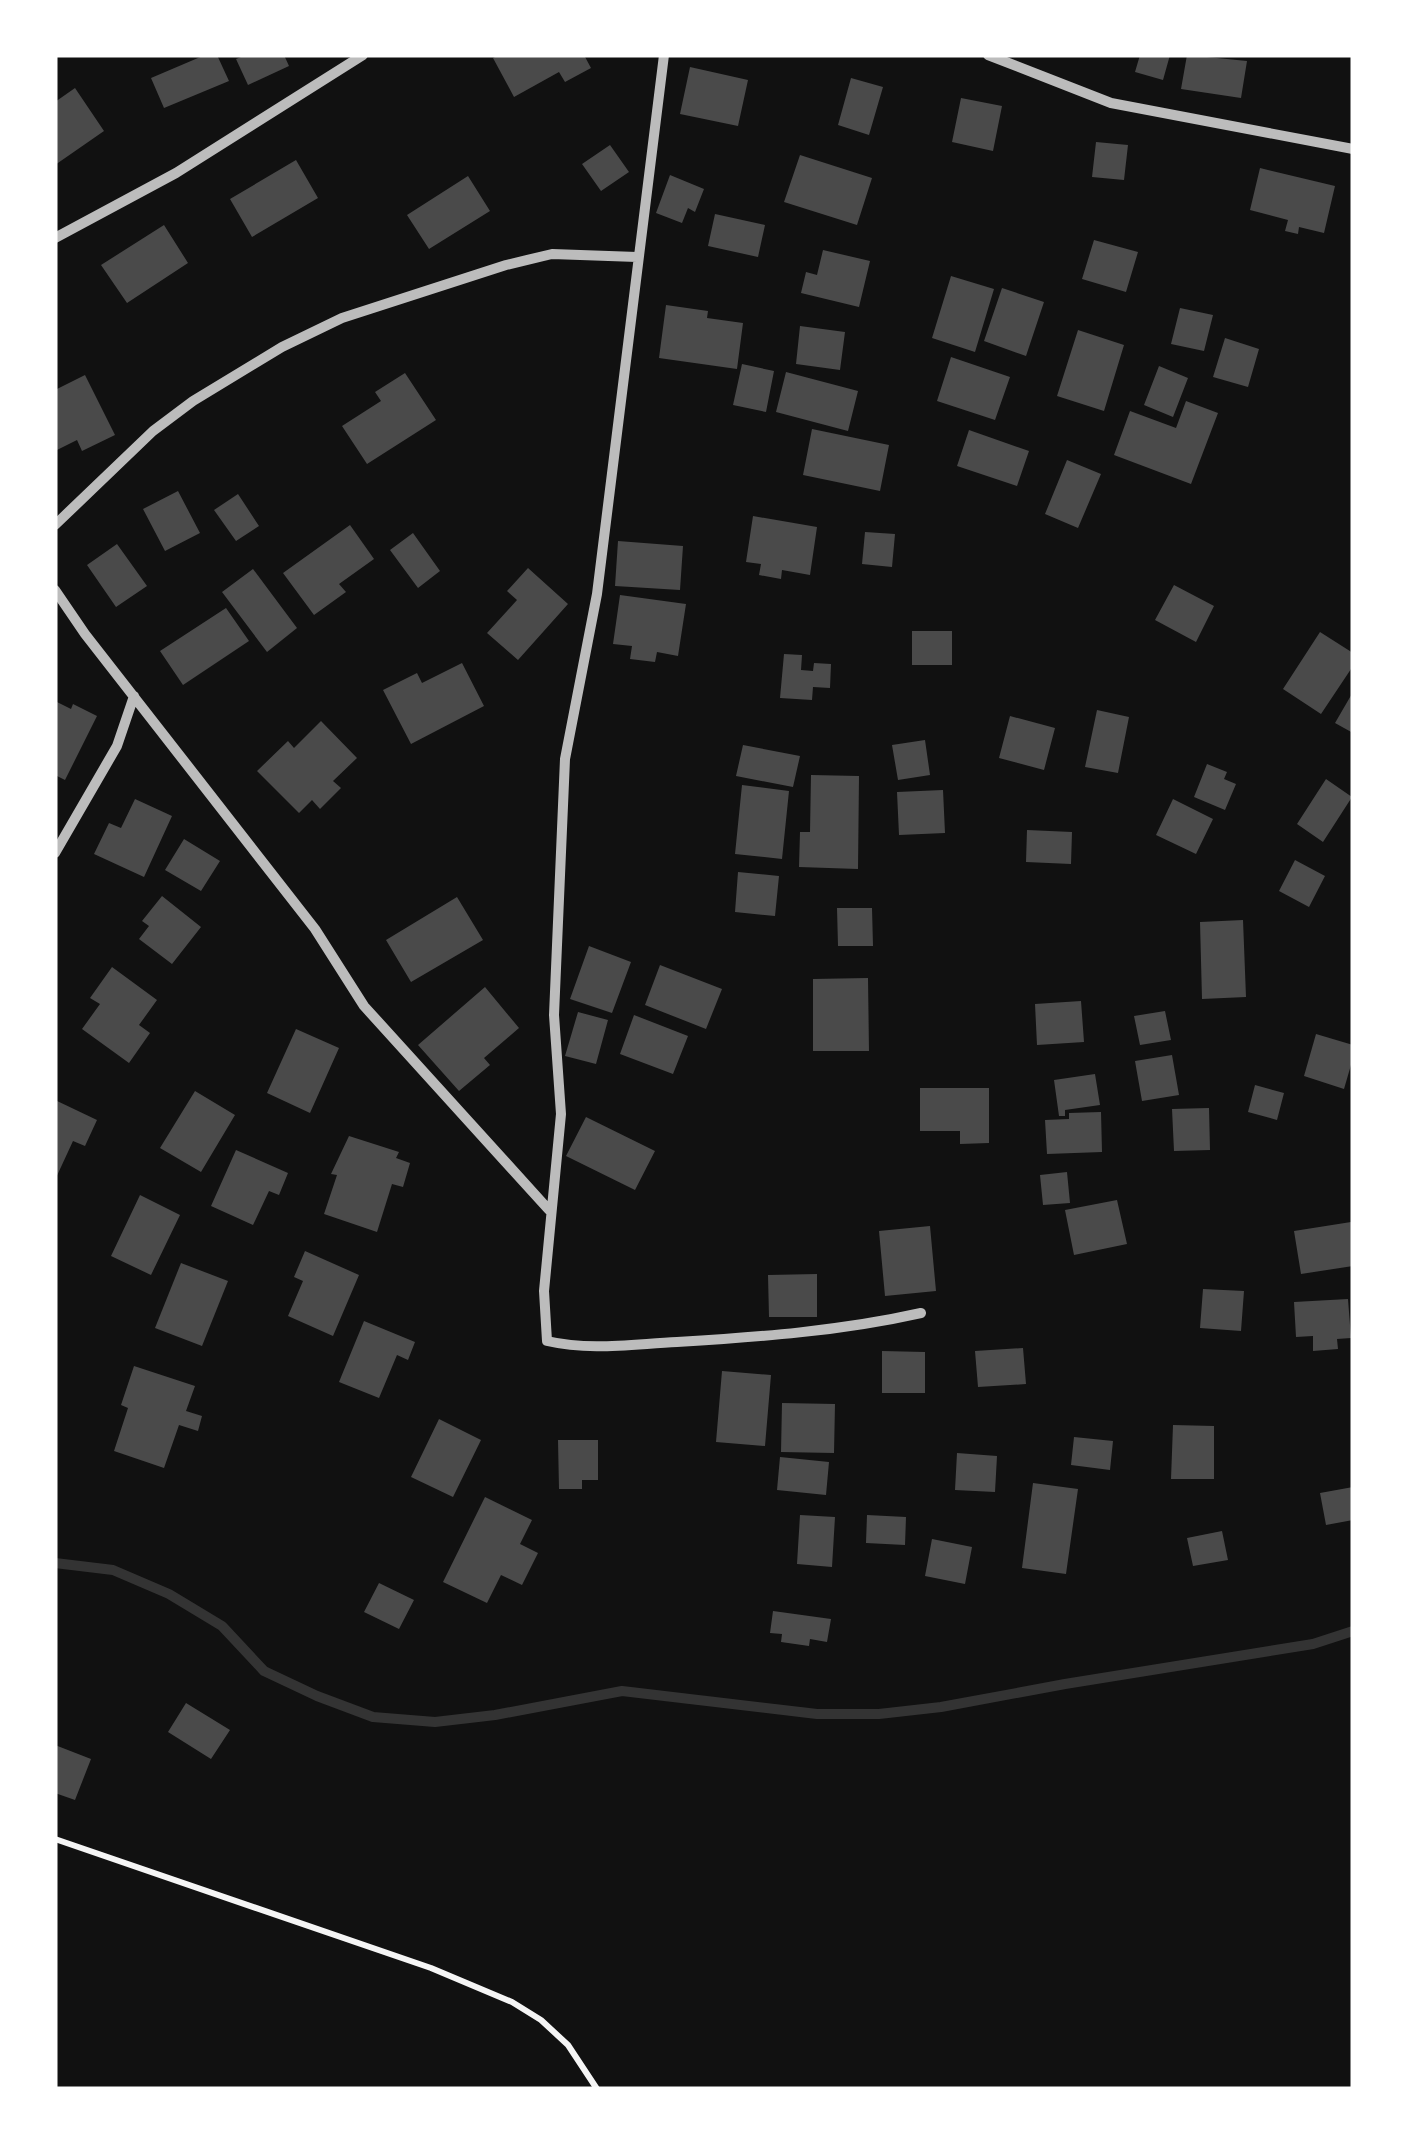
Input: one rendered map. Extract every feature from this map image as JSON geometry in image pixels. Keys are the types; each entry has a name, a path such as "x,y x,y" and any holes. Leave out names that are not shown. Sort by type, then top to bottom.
{"street":[{"path":"55,238 176,173 363,55"},
{"path":"664,55 598,594 565,759 554,1015 561,1114 544,1290 547,1342 576,1348 754,1337 873,1324 922,1313"},
{"path":"988,55 1111,103 1353,149"},
{"path":"55,525 153,431 180,411 282,346 342,318 552,254 637,256"},
{"path":"55,590 315,928 364,1006 550,1210"},
{"path":"55,853 117,746 134,696"}],"path":[{"path":"55,1839 431,1968 512,2002 541,2020 568,2045 597,2089"}],"building":[{"path":"205,55 217,55 229,81 164,108 151,78"},
{"path":"246,55 284,55 289,66 248,85 236,59"},
{"path":"584,55 591,68 565,82 559,72 514,97 493,58"},
{"path":"1140,55 1170,55 1163,80 1135,72"},
{"path":"1187,55 1247,61 1241,98 1181,89"},
{"path":"690,67 748,80 738,126 680,114"},
{"path":"851,78 883,87 869,135 838,125"},
{"path":"75,88 104,131 55,165 55,102"},
{"path":"961,98 1002,106 993,151 952,142"},
{"path":"1096,142 1128,145 1124,180 1092,177"},
{"path":"610,145 629,172 601,191 582,164"},
{"path":"800,155 872,178 857,225 784,202"},
{"path":"296,160 318,198 252,237 230,199"},
{"path":"1260,168 1335,186 1324,233 1299,227 1298,234 1285,231 1288,220 1250,210"},
{"path":"670,175 704,189 695,212 688,208 682,223 656,213"},
{"path":"468,176 490,211 429,249 407,215"},
{"path":"715,214 765,225 758,257 708,246"},
{"path":"164,225 188,263 127,303 101,265"},
{"path":"1094,240 1138,252 1126,292 1082,279"},
{"path":"823,250 870,261 859,307 801,293 806,272 817,275"},
{"path":"951,276 994,289 975,352 932,338"},
{"path":"1002,288 1044,302 1026,356 984,341"},
{"path":"666,305 708,311 707,318 743,323 737,369 659,358"},
{"path":"1180,308 1213,315 1204,351 1171,344"},
{"path":"800,326 845,332 840,370 796,364"},
{"path":"1078,330 1124,345 1104,411 1057,396"},
{"path":"1225,338 1259,349 1248,387 1213,377"},
{"path":"951,357 1010,377 995,420 937,401"},
{"path":"742,364 774,371 766,412 733,405"},
{"path":"1159,366 1188,378 1173,417 1144,405"},
{"path":"786,372 858,391 848,431 776,412"},
{"path":"405,373 436,420 367,464 342,426 381,401 375,392"},
{"path":"85,375 115,435 82,451 77,440 55,451 55,390"},
{"path":"1186,401 1218,413 1191,484 1114,455 1130,411 1176,428"},
{"path":"812,429 889,445 880,491 803,475"},
{"path":"969,430 1029,451 1017,486 957,466"},
{"path":"1067,460 1101,474 1078,528 1045,514"},
{"path":"178,491 200,533 165,551 143,509"},
{"path":"238,494 259,526 236,541 214,510"},
{"path":"753,516 817,527 810,575 782,570 781,579 759,575 761,564 746,562"},
{"path":"350,525 374,559 339,584 346,592 314,615 283,573"},
{"path":"865,532 895,534 892,567 862,564"},
{"path":"413,533 440,571 418,588 390,550"},
{"path":"618,541 683,546 680,590 615,586"},
{"path":"117,544 147,586 116,607 87,565"},
{"path":"528,568 568,604 518,660 487,633 517,600 507,591"},
{"path":"253,569 297,628 267,652 222,592"},
{"path":"1174,585 1214,606 1196,642 1155,620"},
{"path":"620,595 686,604 678,656 657,652 655,662 630,659 632,646 613,644"},
{"path":"226,608 249,641 183,685 160,651"},
{"path":"912,631 952,631 952,665 912,665"},
{"path":"1320,632 1353,653 1353,666 1321,714 1283,689"},
{"path":"784,654 802,655 801,670 813,671 814,663 831,664 830,688 813,687 812,700 780,698"},
{"path":"462,663 484,706 411,744 383,690 417,673 422,683"},
{"path":"1353,692 1353,733 1335,723"},
{"path":"55,701 71,709 73,704 97,716 65,780 55,775"},
{"path":"1097,710 1129,717 1118,773 1085,767"},
{"path":"1010,716 1055,728 1044,770 999,758"},
{"path":"321,721 357,758 333,781 341,788 320,809 312,800 299,813 257,771 288,741 294,748"},
{"path":"925,740 930,775 898,780 892,745"},
{"path":"743,745 800,756 793,787 736,776"},
{"path":"1207,764 1227,772 1224,779 1236,784 1225,810 1194,797"},
{"path":"811,775 859,776 858,869 799,867 800,832 810,832"},
{"path":"1326,779 1352,797 1323,842 1297,824"},
{"path":"742,785 789,791 782,859 735,854"},
{"path":"943,790 945,833 899,835 897,792"},
{"path":"135,799 172,816 144,877 94,854 109,823 121,828"},
{"path":"1173,799 1213,819 1196,854 1156,835"},
{"path":"1027,830 1072,832 1071,864 1026,862"},
{"path":"184,839 220,861 201,891 165,870"},
{"path":"1295,860 1325,876 1309,907 1279,891"},
{"path":"738,872 779,876 775,916 735,912"},
{"path":"162,896 201,927 172,964 139,939 149,926 142,921"},
{"path":"457,897 483,940 411,982 386,940"},
{"path":"837,908 872,908 873,946 838,946"},
{"path":"1243,920 1246,997 1202,999 1200,922"},
{"path":"589,946 631,962 612,1013 570,999"},
{"path":"660,965 722,989 706,1029 645,1005"},
{"path":"112,967 157,1000 139,1025 150,1033 129,1063 82,1029 100,1004 90,998"},
{"path":"868,978 869,1051 813,1051 813,979"},
{"path":"485,987 519,1028 484,1058 490,1065 459,1091 418,1045"},
{"path":"1081,1001 1084,1042 1037,1045 1035,1004"},
{"path":"1165,1011 1171,1040 1140,1045 1134,1016"},
{"path":"578,1012 608,1020 596,1064 565,1056"},
{"path":"634,1015 688,1036 673,1074 620,1054"},
{"path":"296,1029 339,1048 310,1113 267,1093"},
{"path":"1316,1034 1353,1045 1344,1089 1304,1076"},
{"path":"1172,1055 1179,1095 1142,1101 1135,1061"},
{"path":"1095,1074 1100,1105 1065,1110 1065,1116 1059,1116 1054,1080"},
{"path":"1255,1085 1284,1093 1277,1120 1248,1112"},
{"path":"920,1088 989,1088 989,1143 960,1144 960,1131 920,1131"},
{"path":"195,1091 235,1115 201,1172 160,1148"},
{"path":"55,1100 97,1120 85,1146 73,1141 55,1180"},
{"path":"1209,1108 1210,1150 1174,1151 1172,1109"},
{"path":"1101,1112 1102,1152 1047,1154 1045,1120 1069,1119 1069,1113"},
{"path":"586,1117 655,1151 635,1190 566,1156"},
{"path":"349,1136 399,1152 396,1158 410,1163 403,1187 392,1184 377,1232 324,1214 337,1175 331,1174"},
{"path":"236,1150 288,1173 279,1195 269,1191 253,1225 211,1206"},
{"path":"1067,1172 1070,1203 1043,1205 1040,1175"},
{"path":"140,1195 180,1215 151,1275 111,1256"},
{"path":"1117,1200 1127,1244 1074,1255 1065,1210"},
{"path":"1351,1222 1353,1266 1301,1274 1294,1231"},
{"path":"930,1226 936,1291 885,1296 879,1231"},
{"path":"305,1251 359,1275 333,1336 288,1316 303,1281 294,1277"},
{"path":"181,1263 228,1281 202,1346 155,1328"},
{"path":"817,1274 817,1317 769,1317 768,1275"},
{"path":"1203,1289 1244,1291 1241,1331 1200,1328"},
{"path":"1348,1299 1351,1338 1337,1339 1338,1349 1313,1351 1313,1336 1296,1337 1294,1302"},
{"path":"364,1321 415,1342 408,1360 397,1355 379,1398 339,1382"},
{"path":"1023,1348 1026,1384 978,1387 975,1351"},
{"path":"882,1351 925,1352 925,1393 882,1393"},
{"path":"134,1366 195,1386 186,1411 202,1416 198,1431 179,1425 164,1468 114,1451 128,1408 121,1405"},
{"path":"722,1371 771,1375 765,1446 716,1442"},
{"path":"782,1403 835,1404 834,1453 781,1452"},
{"path":"439,1419 481,1440 453,1497 411,1477"},
{"path":"1173,1425 1214,1426 1214,1479 1171,1479"},
{"path":"1074,1437 1113,1441 1110,1470 1071,1465"},
{"path":"558,1440 598,1440 598,1480 582,1480 582,1489 559,1489"},
{"path":"957,1453 997,1456 995,1492 955,1490"},
{"path":"780,1457 829,1462 826,1495 777,1490"},
{"path":"1033,1483 1078,1489 1066,1574 1022,1568"},
{"path":"1353,1487 1353,1520 1326,1525 1320,1493"},
{"path":"485,1497 532,1520 520,1544 538,1553 522,1585 501,1575 487,1603 443,1582"},
{"path":"800,1515 835,1517 832,1567 797,1564"},
{"path":"867,1515 906,1517 905,1545 866,1543"},
{"path":"1222,1531 1228,1560 1193,1566 1187,1538"},
{"path":"932,1539 972,1547 965,1584 925,1576"},
{"path":"379,1583 414,1600 399,1629 364,1612"},
{"path":"773,1611 831,1619 827,1642 810,1639 809,1646 781,1642 782,1634 770,1633"},
{"path":"186,1703 230,1730 211,1759 168,1732"},
{"path":"55,1745 91,1759 75,1800 55,1793"}],"waterway":[{"path":"55,1563 113,1570 169,1594 222,1626 264,1671 317,1696 373,1717 435,1722 622,1691 817,1714 879,1714 1313,1644 1353,1631"}]}
